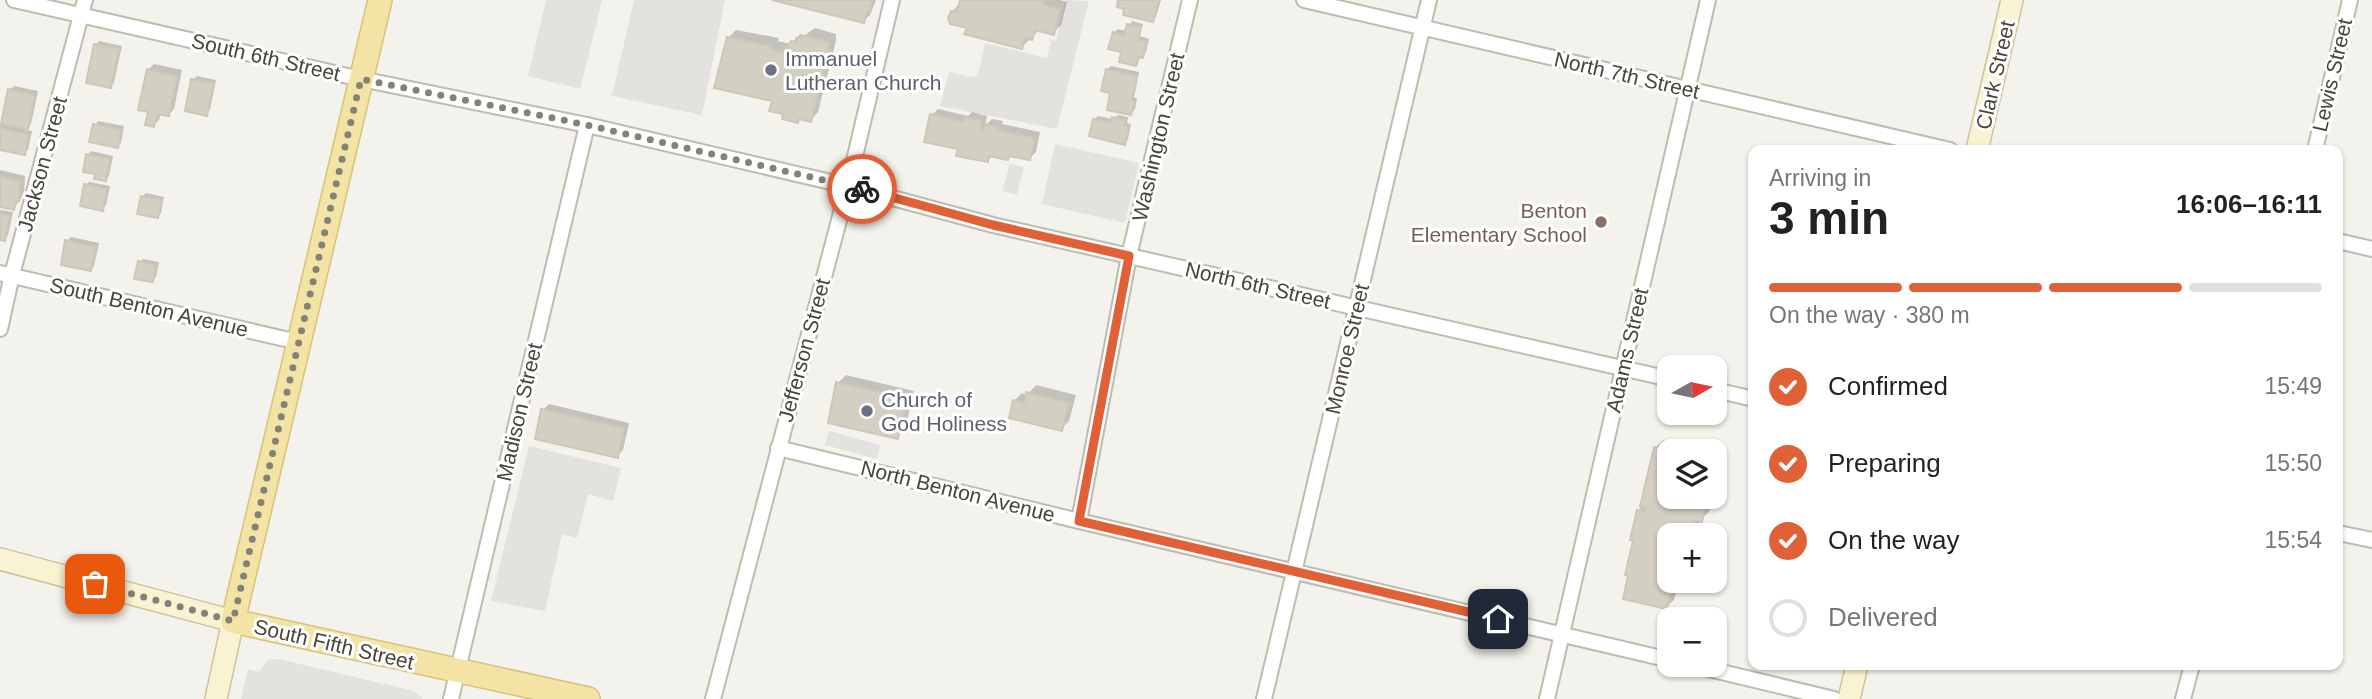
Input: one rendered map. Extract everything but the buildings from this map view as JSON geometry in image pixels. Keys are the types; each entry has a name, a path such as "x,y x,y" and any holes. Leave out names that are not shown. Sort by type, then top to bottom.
{"main road":[{"path":"216,699 380,0"},
{"name":"Clark Street","path":"1978,145 2012,0"},
{"name":"South Fifth Street","path":"0,558 233,621 589,699"},
{"path":"1849,699 1856,670"}],"street":[{"name":"South 6th Street","path":"13,0 361,79 587,125 848,186"},
{"name":"Jackson Street","path":"0,329 6,274 85,0"},
{"name":"Jefferson Street","path":"713,699 848,186 892,0"},
{"name":"Washington Street","path":"1079,521 1129,256 1190,0"},
{"name":"North 7th Street","path":"1304,0 1928,145"},
{"name":"Monroe Street","path":"1264,699 1429,0"},
{"name":"Adams Street","path":"1547,699 1708,0"},
{"name":"Lewis Street","path":"2316,145 2350,0"},
{"name":"Madison Street","path":"451,699 587,125"},
{"name":"North 6th Street","path":"848,186 993,225 1657,376"},
{"path":"2343,242 2372,249"},
{"name":"South Benton Avenue","path":"6,274 298,342"},
{"path":"1727,393 1748,398"},
{"name":"North Benton Avenue","path":"778,448 1657,657"},
{"path":"2343,534 2372,540"},
{"path":"2183,699 2191,670"},
{"path":"1727,673 1834,699"}],"shaded area":[{"path":"546,0 602,0 580,89 528,76"},
{"path":"634,0 725,0 702,115 612,96"},
{"path":"1065,0 1089,1 1057,129 940,106 949,72 973,77 978,75 985,43 1047,58 1051,40 1056,41"},
{"path":"1055,144 1139,163 1125,223 1042,204"},
{"path":"1010,164 1024,167 1017,195 1002,191"},
{"path":"829,431 880,445 877,459 825,445"},
{"path":"529,446 621,468 613,501 588,494 577,538 562,534 545,611 491,601"},
{"path":"272,659 414,691 423,699 241,699 248,669 259,672 267,661"}],"way so far":[{"path":"95,584 233,621 361,79 587,125 862,189"}],"place":[{"name":"Immanuel Lutheran Church","path":"771,70"},
{"name":"Benton Elementary School","path":"1601,222"},
{"name":"Church of God Holiness","path":"867,411"}],"route":[{"path":"862,189 993,225 1129,256 1079,521 1498,619"}]}
